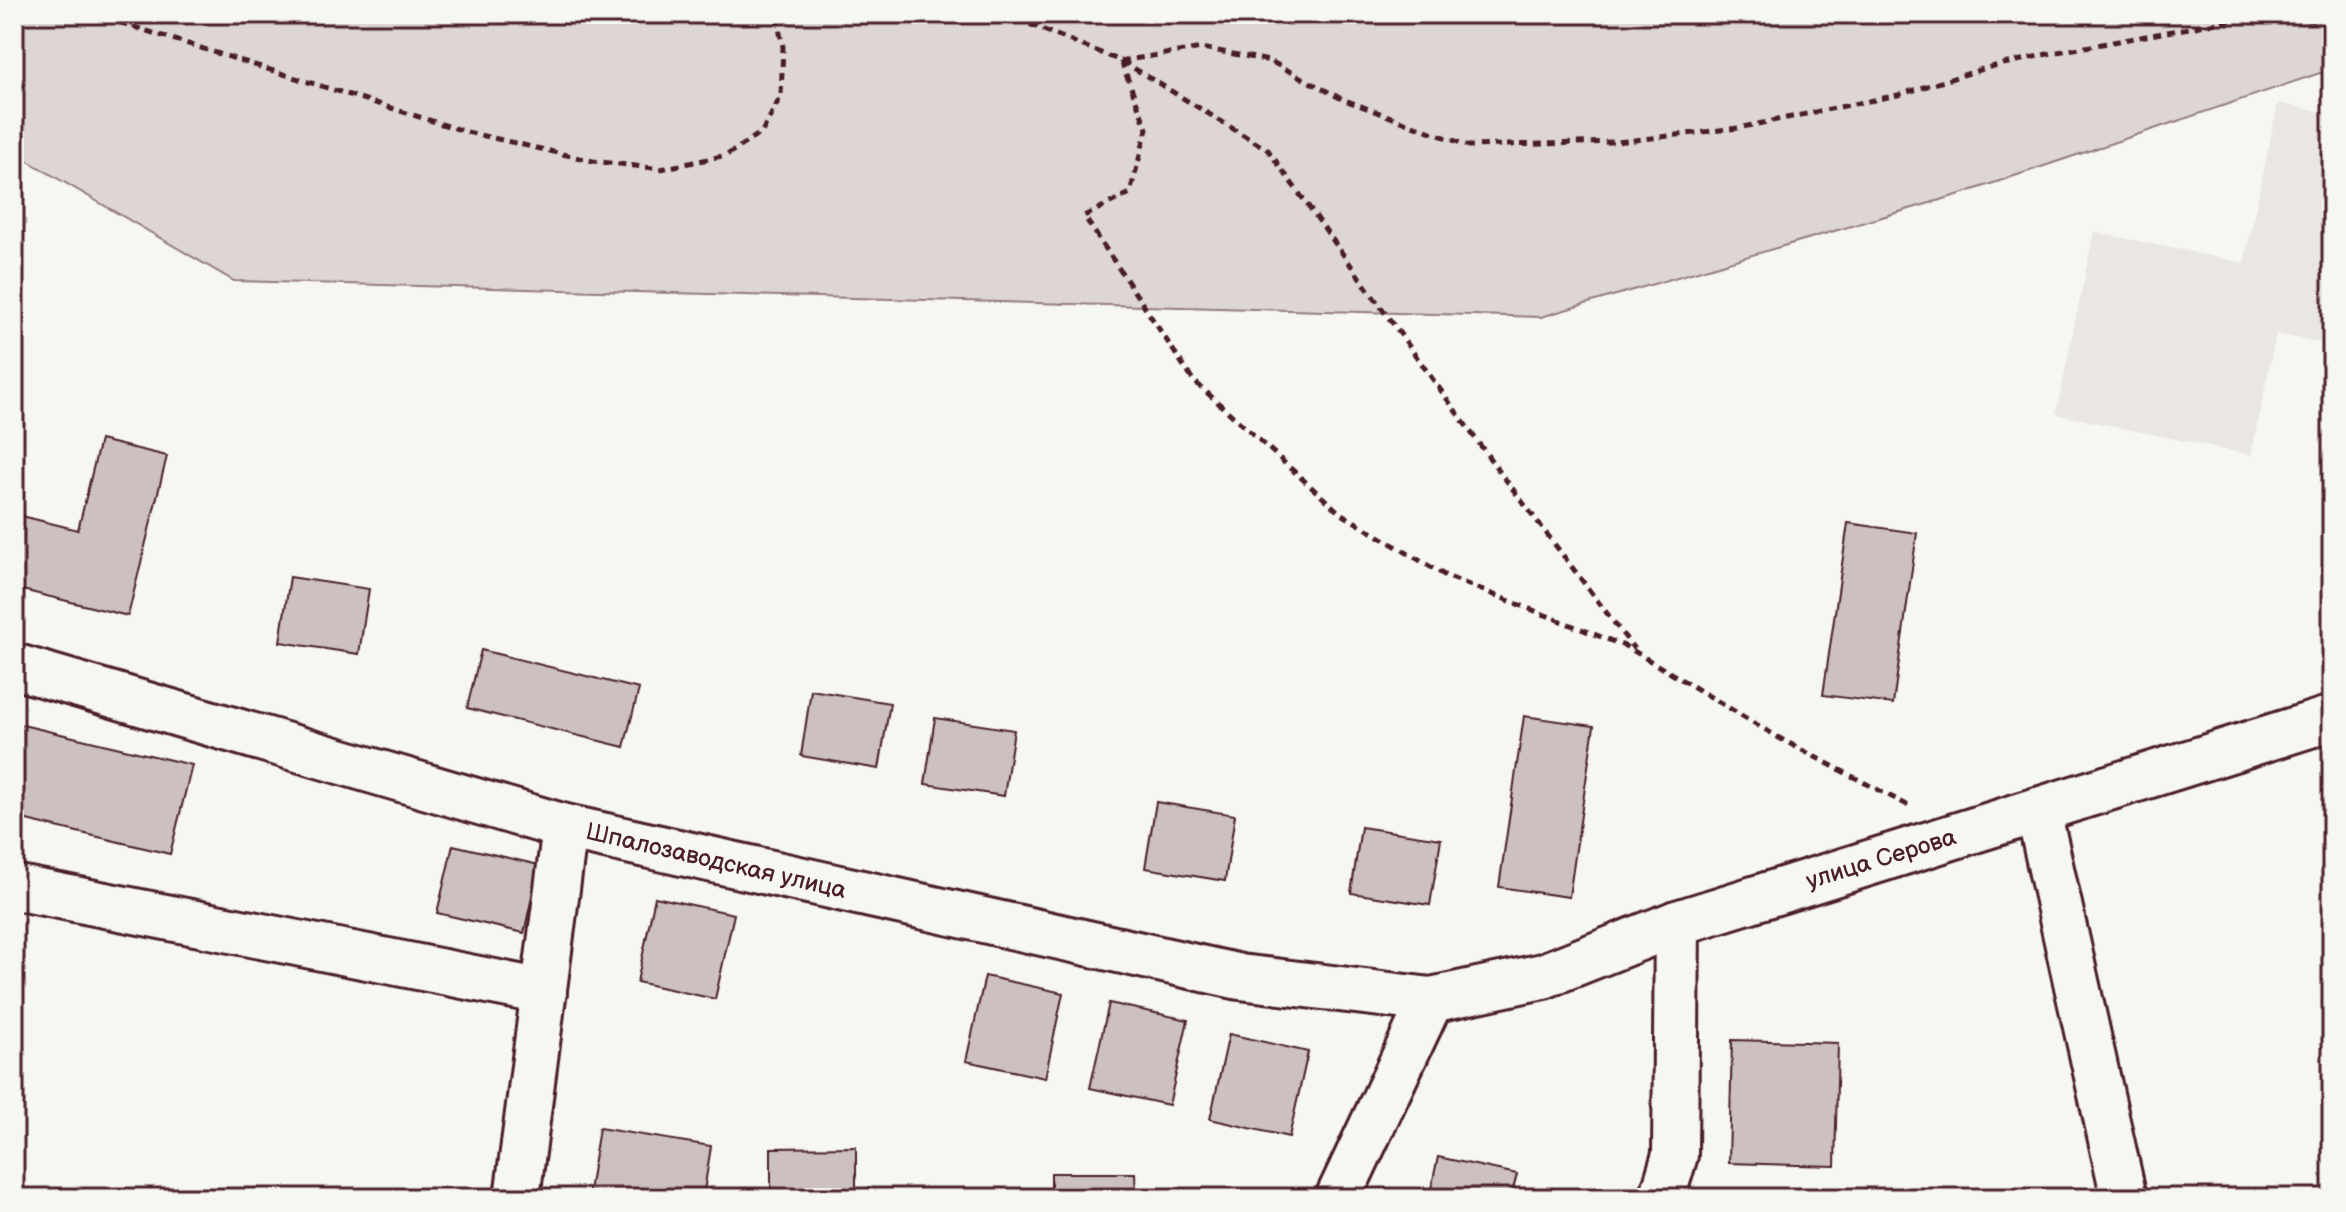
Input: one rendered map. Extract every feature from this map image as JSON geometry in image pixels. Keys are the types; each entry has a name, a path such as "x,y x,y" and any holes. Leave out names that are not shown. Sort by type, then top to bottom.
{"street":[{"name":"Шпалозаводская улица","path":"14,666 565,827 1240,977 1431,1000"},
{"name":"улица Серова","path":"1431,1000 1543,976 1677,923 2332,718"},
{"path":"2038,810 2124,1198"},
{"path":"517,1198 565,827"},
{"path":"14,887 544,992"},
{"path":"1662,1198 1675,1155 1677,923"},
{"path":"1338,1198 1431,1000"}],"path":[{"path":"93,14 467,132 593,161 661,169 727,155 762,132 781,96 783,47 776,14"},
{"path":"1004,14 1121,61 1268,150 1493,463 1637,653"},
{"path":"1121,61 1202,48 1270,61 1342,99 1469,146 1617,142 1738,128 1898,95 2025,59 2236,19 2332,21"},
{"path":"1121,61 1147,129 1130,193 1084,216 1193,380 1340,513 1446,576 1637,653 1781,739 1962,833"}],"shaded area":[{"path":"14,14 2332,14 2332,69 1964,193 1541,317 234,281 14,153"},
{"path":"2278,103 2332,114 2332,345 2276,334 2251,455 2056,414 2094,232 2244,263"}],"building":[{"path":"100,440 167,456 128,616 14,588 14,514 78,530"},
{"path":"1848,523 1917,533 1893,704 1823,695"},
{"path":"290,577 369,589 359,654 280,642"},
{"path":"481,650 639,689 624,747 467,708"},
{"path":"811,690 890,703 879,769 801,756"},
{"path":"1524,716 1594,726 1569,897 1499,887"},
{"path":"935,718 1014,730 1004,796 925,784"},
{"path":"14,723 192,765 170,854 14,817"},
{"path":"1156,802 1235,815 1225,881 1145,868"},
{"path":"1361,827 1441,839 1430,905 1351,893"},
{"path":"453,845 539,865 524,933 437,913"},
{"path":"655,897 734,914 715,999 637,982"},
{"path":"985,976 1063,993 1045,1078 966,1061"},
{"path":"1109,1003 1188,1020 1169,1105 1090,1088"},
{"path":"1229,1034 1308,1052 1289,1137 1210,1119"},
{"path":"1732,1040 1838,1043 1835,1166 1729,1163"},
{"path":"599,1128 711,1146 703,1198 588,1198"},
{"path":"856,1147 856,1198 771,1198 771,1148"},
{"path":"1438,1157 1517,1174 1511,1198 1429,1198"},
{"path":"1051,1173 1135,1173 1136,1198 1051,1198"}]}
